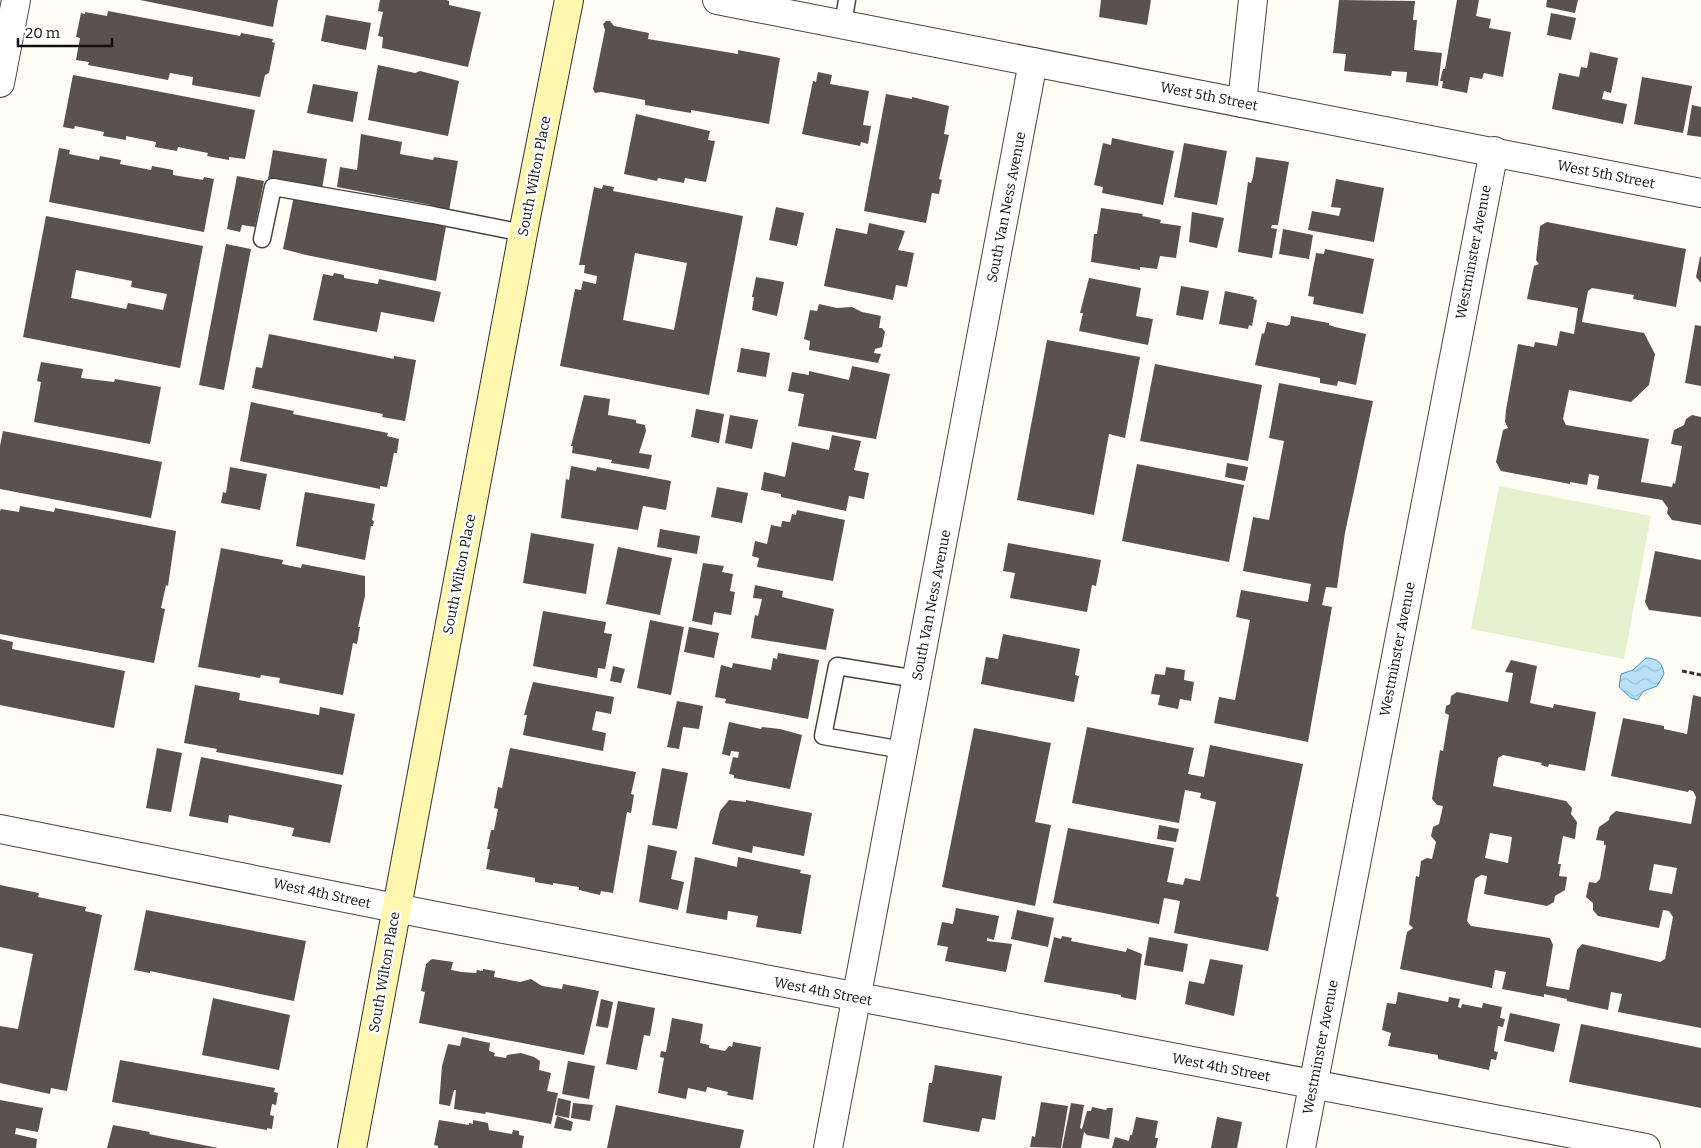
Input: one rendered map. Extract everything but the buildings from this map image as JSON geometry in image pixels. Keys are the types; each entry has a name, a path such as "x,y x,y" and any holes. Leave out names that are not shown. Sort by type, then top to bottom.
{"main road":[{"name":"South Wilton Place","path":"352,1148 523,234 569,0"}],"street":[{"path":"0,83 16,0"},
{"name":"West 5th Street","path":"717,0 845,12 1033,62 1701,193"},
{"path":"1242,102 1253,0"},
{"name":"South Van Ness Avenue","path":"828,1148 1033,62"},
{"name":"Westminster Avenue","path":"1301,1148 1494,151"},
{"name":"West 4th Street","path":"0,829 396,908 1646,1148"}],"lane":[{"path":"262,239 273,187 433,215 523,234"},
{"path":"903,750 823,736 833,684 837,666 917,679"}],"path":[{"path":"1682,671 1701,675"}],"green space":[{"path":"1499,486 1651,516 1624,659 1471,629"}],"water":[{"path":"1646,658 1659,662 1664,674 1657,686 1644,691 1637,700 1631,698 1619,687 1621,674 1633,670"}]}
